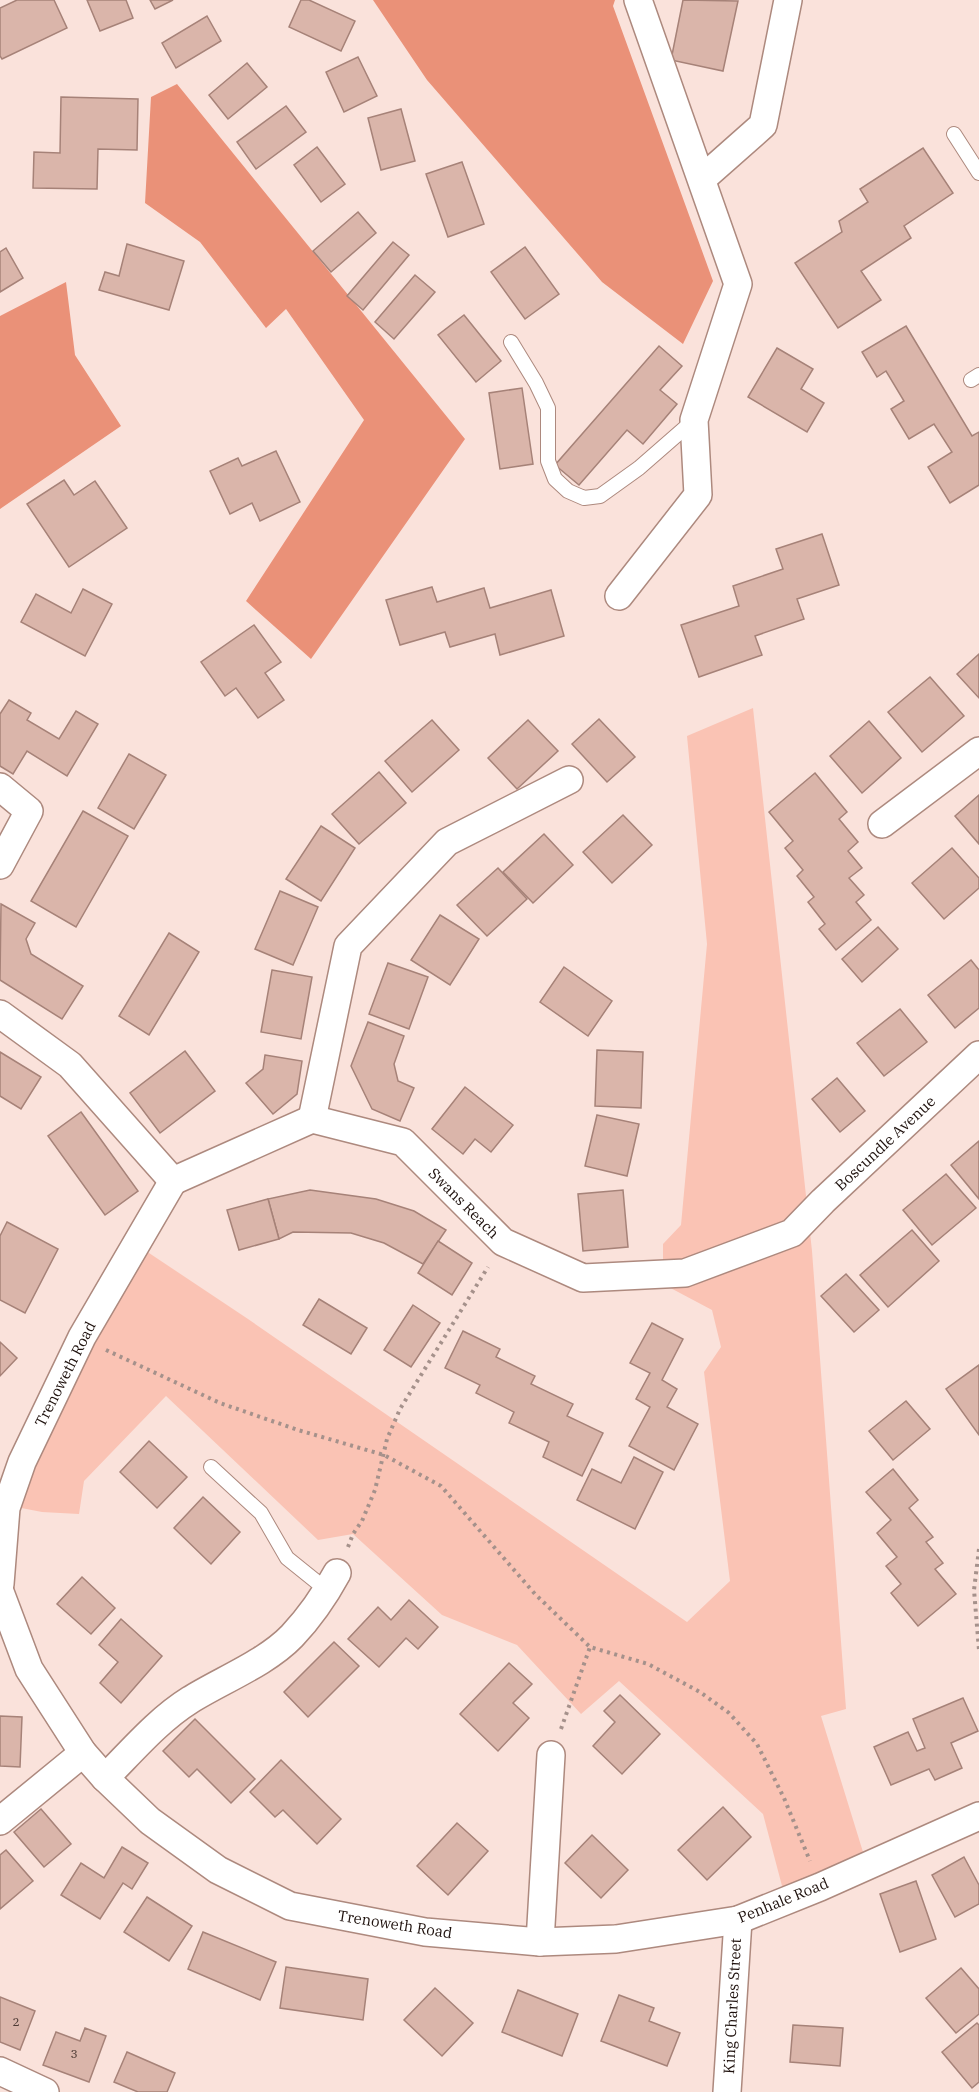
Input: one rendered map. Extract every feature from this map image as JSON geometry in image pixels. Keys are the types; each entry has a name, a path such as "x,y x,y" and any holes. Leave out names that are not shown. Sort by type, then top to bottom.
{"street":[{"path":"619,596 698,495 694,420 738,284 638,0"},
{"path":"702,179 763,125 788,0"},
{"path":"882,824 979,751"},
{"path":"0,1014 70,1065 173,1181 312,1119 348,946 447,842 569,780"},
{"path":"0,787 29,811 0,865"},
{"name":"Boscundle Avenue","path":"792,1233 823,1201 979,1055"},
{"name":"Swans Reach","path":"312,1119 403,1142 503,1242 583,1278 685,1273 792,1233"},
{"name":"Trenoweth Road","path":"0,1584 6,1508 22,1462 82,1337 173,1181"},
{"path":"105,1778 156,1726 189,1701 258,1662 291,1637 333,1582"},
{"name":"Trenoweth Road","path":"0,1592 30,1669 82,1753 150,1821 218,1870 290,1906 425,1932 540,1942"},
{"path":"0,1821 82,1753"},
{"path":"540,1942 551,1755"},
{"name":"Penhale Road","path":"540,1942 616,1939 738,1920 820,1887 979,1816"},
{"name":"King Charles Street","path":"727,2092 738,1920"},
{"path":"0,2071 45,2092"}],"lane":[{"path":"954,134 979,173"},
{"path":"511,342 548,408 548,461 555,479 568,491 584,498 600,496 639,468 694,420"},
{"path":"211,1467 261,1513 287,1558 333,1582"}],"path":[{"path":"333,1582 375,1490 387,1439 400,1409 503,1242"},
{"path":"82,1337 220,1404 384,1455 441,1486 535,1594 590,1647 648,1664 700,1692 729,1713 757,1744 784,1798 820,1887"},
{"path":"979,1549 974,1590 979,1650"},
{"path":"551,1755 590,1647"}],"shaded area":[{"path":"373,0 615,0 613,6 713,281 683,344 602,282 427,80"},
{"path":"177,84 465,439 311,659 246,601 364,420 286,309 266,328 200,242 145,203 151,97"},
{"path":"66,282 75,355 121,426 0,509 0,316"},
{"path":"753,708 812,1251 846,1709 821,1716 867,1865 786,1901 763,1814 619,1681 581,1714 517,1645 442,1615 353,1534 318,1540 166,1396 84,1481 79,1514 42,1512 11,1506 29,1461 143,1249 687,1622 730,1581 704,1372 721,1347 712,1310 663,1284 663,1244 681,1225 707,944 687,736"}],"building":[{"path":"17,0 54,0 67,28 2,59 0,56 0,8"},
{"path":"87,0 126,0 133,18 100,31"},
{"path":"150,0 173,0 155,9"},
{"path":"301,0 309,0 355,21 341,51 289,27"},
{"path":"683,0 738,1 723,71 671,60"},
{"path":"207,16 221,41 176,68 162,43"},
{"path":"358,57 377,96 344,112 326,72"},
{"path":"247,63 267,87 228,119 209,95"},
{"path":"61,97 138,99 137,150 98,149 97,189 33,188 34,152 60,153"},
{"path":"286,106 306,132 256,169 237,142"},
{"path":"401,109 415,161 381,170 368,118"},
{"path":"317,147 345,184 321,202 294,165"},
{"path":"923,148 953,193 904,226 911,238 861,271 881,300 838,328 795,263 842,232 839,221 868,202 860,189"},
{"path":"462,162 484,224 448,237 426,174"},
{"path":"358,212 376,233 331,272 313,251"},
{"path":"393,242 409,255 363,310 347,296"},
{"path":"127,244 184,261 169,310 99,290 105,272 119,276"},
{"path":"525,247 559,294 525,319 491,272"},
{"path":"6,248 23,278 0,292 0,252"},
{"path":"415,275 435,292 394,339 375,322"},
{"path":"464,315 501,361 476,382 438,335"},
{"path":"906,326 972,436 979,432 979,485 950,503 928,467 952,452 934,424 909,439 891,409 904,401 886,371 877,377 862,352"},
{"path":"659,346 682,366 660,390 677,404 643,444 627,430 579,485 555,465"},
{"path":"777,348 813,369 801,389 824,403 807,432 748,397"},
{"path":"522,388 533,464 500,469 489,393"},
{"path":"276,451 300,502 260,521 252,503 230,514 210,471 238,458 242,466"},
{"path":"64,480 74,495 95,481 127,528 69,567 27,504"},
{"path":"822,534 839,585 797,599 804,619 755,636 762,655 699,677 681,625 739,606 733,586 783,569 776,549"},
{"path":"432,587 437,602 484,588 490,608 551,590 564,636 500,655 495,634 450,647 445,632 400,645 386,600"},
{"path":"83,589 112,604 85,656 21,622 36,594 71,613"},
{"path":"254,625 281,662 265,673 284,700 258,718 236,688 225,696 201,662"},
{"path":"979,654 979,698 957,674"},
{"path":"930,677 964,716 922,752 888,712"},
{"path":"9,700 31,713 27,720 59,739 76,711 98,724 67,776 27,751 13,774 0,766 0,714"},
{"path":"599,719 635,757 607,782 572,744"},
{"path":"432,720 459,750 412,792 385,761"},
{"path":"528,720 558,751 517,789 488,758"},
{"path":"869,721 901,758 862,793 830,756"},
{"path":"129,754 166,775 134,829 98,808"},
{"path":"379,772 406,803 359,844 332,814"},
{"path":"815,773 847,812 839,819 858,842 848,851 862,868 849,878 864,895 856,902 871,920 836,950 819,929 825,924 808,902 814,897 797,876 803,870 785,848 793,841 769,812"},
{"path":"979,795 979,844 955,816"},
{"path":"83,811 128,836 76,927 31,901"},
{"path":"623,815 652,845 612,883 583,852"},
{"path":"321,826 355,848 321,901 286,879"},
{"path":"544,834 573,865 533,903 503,872"},
{"path":"952,848 979,878 979,888 944,919 912,883"},
{"path":"498,868 527,899 487,936 457,905"},
{"path":"280,891 318,907 293,965 255,949"},
{"path":"1,904 35,923 26,939 31,954 83,986 62,1019 0,980"},
{"path":"440,915 479,939 450,985 411,960"},
{"path":"878,927 898,949 862,982 842,959"},
{"path":"169,933 199,952 149,1035 119,1016"},
{"path":"971,960 979,970 979,1008 955,1028 928,995"},
{"path":"388,963 428,977 409,1029 369,1014"},
{"path":"564,967 612,1001 588,1036 540,1002"},
{"path":"272,970 312,977 301,1039 261,1032"},
{"path":"900,1009 927,1042 884,1076 857,1043"},
{"path":"368,1022 404,1036 394,1064 398,1081 414,1088 400,1121 372,1109 351,1066"},
{"path":"597,1050 643,1052 641,1108 595,1106"},
{"path":"185,1051 215,1091 160,1133 130,1093"},
{"path":"0,1052 41,1077 21,1109 0,1096"},
{"path":"265,1055 302,1061 297,1094 273,1114 246,1083 263,1069"},
{"path":"837,1078 865,1111 840,1132 812,1099"},
{"path":"465,1087 513,1125 491,1152 475,1139 463,1154 432,1129"},
{"path":"81,1112 138,1191 105,1215 48,1136"},
{"path":"597,1115 639,1124 627,1176 585,1166"},
{"path":"979,1141 979,1199 951,1165"},
{"path":"946,1174 976,1208 932,1245 903,1210"},
{"path":"310,1190 376,1199 414,1211 446,1230 423,1264 384,1243 351,1233 293,1232 279,1239 268,1199"},
{"path":"623,1190 628,1247 583,1251 578,1194"},
{"path":"268,1199 279,1239 239,1250 227,1210"},
{"path":"7,1222 58,1249 25,1313 0,1300 0,1236"},
{"path":"912,1230 939,1261 888,1307 860,1275"},
{"path":"438,1241 472,1263 452,1295 418,1273"},
{"path":"846,1274 879,1310 854,1332 821,1296"},
{"path":"319,1299 367,1328 351,1354 303,1325"},
{"path":"413,1305 440,1323 411,1367 384,1350"},
{"path":"652,1323 683,1339 662,1380 677,1389 667,1407 698,1424 674,1470 629,1446 650,1407 636,1399 650,1373 630,1363"},
{"path":"463,1331 500,1349 496,1357 535,1376 531,1384 573,1404 567,1416 603,1433 582,1476 543,1457 549,1442 509,1423 514,1412 476,1393 480,1385 445,1368"},
{"path":"0,1342 17,1358 0,1376"},
{"path":"979,1365 979,1435 946,1389"},
{"path":"906,1401 930,1429 893,1460 869,1431"},
{"path":"149,1441 187,1477 157,1508 120,1472"},
{"path":"634,1457 663,1472 635,1529 577,1500 592,1469 621,1483"},
{"path":"893,1469 918,1500 909,1508 933,1537 926,1542 943,1563 935,1569 956,1594 918,1626 891,1593 901,1584 886,1566 897,1557 877,1533 891,1520 866,1492"},
{"path":"203,1497 240,1532 211,1564 174,1528"},
{"path":"82,1577 115,1608 91,1634 57,1604"},
{"path":"409,1600 438,1627 418,1649 406,1638 379,1667 348,1639 378,1607 391,1620"},
{"path":"121,1619 162,1656 121,1703 100,1683 118,1662 99,1645"},
{"path":"334,1642 359,1666 308,1717 284,1692"},
{"path":"509,1663 532,1684 513,1703 529,1718 498,1751 460,1714"},
{"path":"620,1695 660,1734 622,1774 593,1746 615,1722 604,1711"},
{"path":"963,1698 978,1731 951,1743 962,1768 935,1780 929,1769 891,1785 874,1747 908,1732 917,1751 925,1748 913,1719"},
{"path":"0,1716 22,1717 20,1767 0,1766"},
{"path":"195,1719 255,1779 231,1803 197,1769 189,1777 163,1751"},
{"path":"281,1760 341,1819 317,1844 283,1810 275,1817 250,1792"},
{"path":"723,1807 751,1837 707,1880 678,1850"},
{"path":"41,1809 71,1844 44,1867 14,1832"},
{"path":"457,1823 488,1851 448,1895 417,1866"},
{"path":"592,1835 628,1870 601,1898 565,1863"},
{"path":"122,1847 148,1863 132,1889 123,1883 100,1919 61,1895 81,1863 104,1878"},
{"path":"6,1850 33,1881 0,1909 0,1855"},
{"path":"964,1857 979,1885 979,1904 955,1917 932,1875"},
{"path":"916,1881 936,1939 900,1952 880,1894"},
{"path":"147,1897 192,1926 169,1961 124,1932"},
{"path":"203,1932 276,1962 260,2000 188,1969"},
{"path":"286,1967 368,1979 363,2020 280,2008"},
{"path":"961,1968 979,1989 979,2014 956,2033 926,1998"},
{"path":"435,1988 473,2023 442,2056 404,2020"},
{"path":"518,1990 578,2014 562,2056 502,2032"},
{"path":"619,1995 654,2008 649,2021 680,2033 667,2066 601,2041"},
{"path":"0,1997 35,2011 20,2050 0,2042"},
{"path":"977,2023 979,2025 979,2082 972,2088 942,2052"},
{"path":"793,2025 843,2028 840,2066 790,2062"},
{"path":"85,2028 106,2036 89,2082 43,2065 56,2032 80,2041"},
{"path":"127,2052 175,2073 167,2092 138,2092 114,2082"}]}
